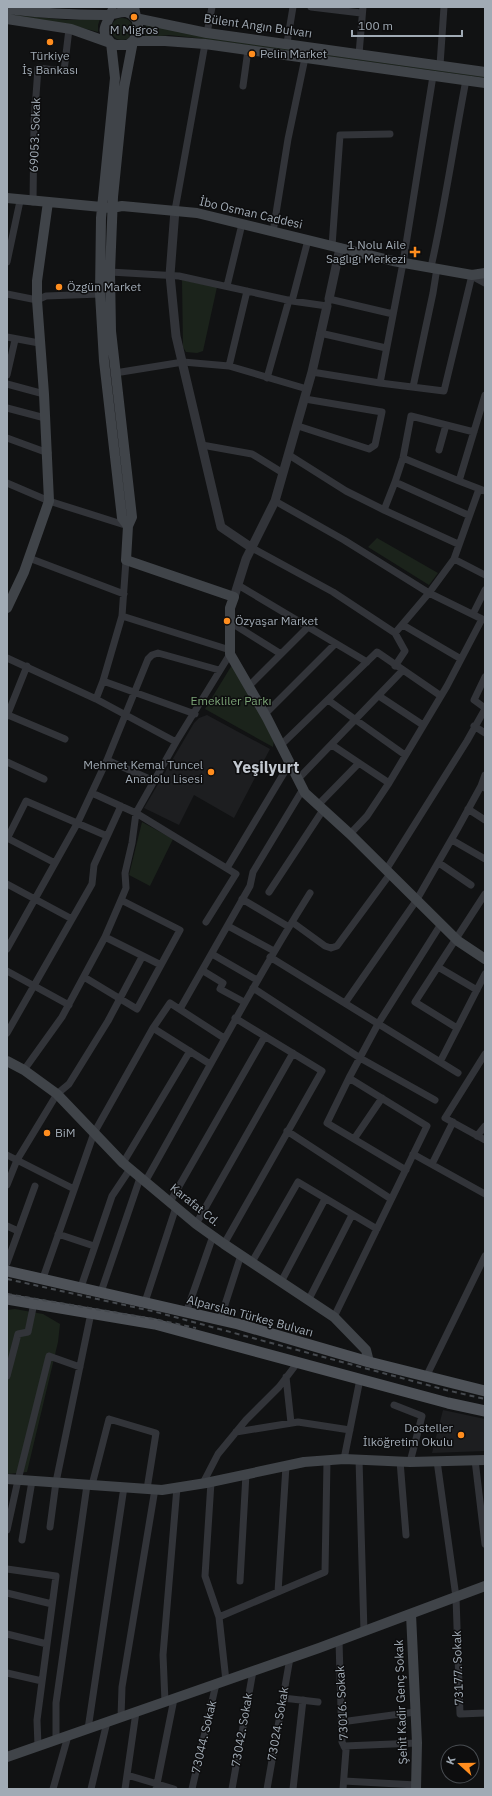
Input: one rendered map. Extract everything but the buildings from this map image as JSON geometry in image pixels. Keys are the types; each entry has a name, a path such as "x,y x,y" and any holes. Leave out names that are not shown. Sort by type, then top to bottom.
{"main road":[{"path":"134,7 135,18 139,26 139,31 133,42 124,88 107,208 111,331 132,517 128,526 126,560 234,597 230,608 230,652 265,714 305,793 350,834 457,940 485,959"},
{"name":"Bülent Angın Bulvarı","path":"7,9 124,11 135,18 207,33 287,43 485,72"},
{"path":"112,11 104,26 104,32 111,42 114,85 107,208 100,294 104,361 122,518 128,526"},
{"name":"Bülent Angın Bulvarı","path":"7,19 69,28 122,46 133,42 165,41 205,44 485,83"},
{"name":"İbo Osman Caddesi","path":"7,198 20,201 48,202 107,208 116,206 197,213 403,263 434,267 472,275"},
{"path":"7,608 29,558 49,501 48,453 37,300 37,281 48,202"},
{"path":"472,275 485,273"},
{"name":"Karafat Cd.","path":"7,1061 24,1070 57,1094 127,1166 196,1224 334,1317 366,1350 368,1362"},
{"name":"Alparslan Türkeş Bulvarı","path":"7,1271 43,1278 220,1320 368,1362 485,1391"},
{"path":"7,1299 155,1324 448,1403 485,1411"},
{"path":"7,1479 151,1489 207,1483 304,1462 344,1459 410,1462 480,1460"},
{"path":"7,1757 339,1641 485,1586"},
{"name":"Şehit Kadir Genç Sokak","path":"411,1614 417,1743 416,1787"}],"street":[{"path":"207,33 212,7"},
{"path":"287,43 293,7"},
{"path":"311,7 362,10 359,54"},
{"path":"440,65 444,7"},
{"name":"69053. Sokak","path":"33,202 34,123 38,68 64,72 69,28"},
{"path":"205,44 175,210 170,275 176,336 221,527 252,548 333,592 395,633 405,651 395,666"},
{"path":"243,86 248,50"},
{"path":"272,232 288,139 305,58"},
{"path":"380,383 403,263 434,76"},
{"path":"412,387 433,293 434,267 439,233 466,80"},
{"path":"234,597 246,559 275,501 298,426 328,303 336,247 340,135 390,134"},
{"path":"7,262 20,201"},
{"path":"227,286 242,224"},
{"path":"267,378 308,240"},
{"path":"110,272 179,276 290,300 328,303 393,314"},
{"path":"312,372 444,391 472,275"},
{"name":"İbo Osman Caddesi","path":"472,275 485,282"},
{"path":"229,366 247,291"},
{"path":"7,294 37,300 46,296 100,294"},
{"path":"320,333 386,348"},
{"path":"7,337 15,340 40,343"},
{"path":"7,375 15,340"},
{"path":"115,373 183,362 229,366 307,389"},
{"path":"7,384 44,394"},
{"path":"459,481 485,395"},
{"path":"298,426 369,449 375,445 382,412 305,399"},
{"path":"7,408 45,418"},
{"path":"384,510 403,458 411,416 474,432"},
{"path":"439,450 446,425"},
{"path":"7,438 48,453"},
{"path":"202,445 252,454 283,473"},
{"path":"289,455 346,491 458,544"},
{"path":"395,633 429,593 454,560 468,515 482,490 403,458"},
{"path":"395,482 468,515"},
{"path":"7,483 49,501 128,526"},
{"path":"275,501 344,540 429,593 482,619 441,696 389,783 367,816 350,834"},
{"path":"29,558 124,594"},
{"path":"96,699 103,681 122,616 126,560"},
{"path":"454,560 485,575"},
{"path":"238,585 367,662"},
{"path":"473,614 485,590"},
{"path":"24,1070 62,1017 105,937 126,888 125,873 132,843 136,813 176,742 195,714 230,652 122,616"},
{"path":"230,622 281,654"},
{"path":"403,624 461,659"},
{"path":"249,686 309,626"},
{"path":"265,714 335,644"},
{"path":"281,745 377,652 402,671 441,696"},
{"path":"7,949 78,822 107,760 148,659 152,655 158,653 219,670"},
{"path":"7,658 96,699 176,742"},
{"path":"27,666 7,716 65,739"},
{"path":"298,779 402,671"},
{"path":"242,899 325,946 331,948 337,946 388,872 467,741 474,726 482,721 485,708 474,700 485,677"},
{"path":"103,681 195,714"},
{"path":"379,696 423,726"},
{"path":"328,700 405,755"},
{"path":"474,726 485,733"},
{"path":"332,745 389,783"},
{"path":"107,760 154,781"},
{"path":"7,762 44,779"},
{"path":"227,868 290,763"},
{"path":"269,892 321,808 359,763"},
{"path":"344,1003 416,901 452,840 468,809 483,787 485,775"},
{"path":"180,1009 250,886 253,872 303,789"},
{"path":"92,792 136,813 236,874 206,922"},
{"path":"55,863 7,839 26,801 78,822 106,836"},
{"path":"7,1033 92,884 94,865 121,806"},
{"path":"468,809 485,820"},
{"path":"452,840 485,859"},
{"path":"439,862 472,885"},
{"path":"7,884 72,919"},
{"path":"101,1292 142,1180 272,954 310,893"},
{"path":"457,1028 415,1002 457,940 485,894"},
{"path":"84,977 137,1009 180,930 121,900"},
{"path":"406,1170 327,1124 349,1078 378,1024 441,924"},
{"path":"228,926 344,1003 458,1073"},
{"path":"105,937 142,957 161,965"},
{"path":"212,954 257,980"},
{"path":"7,1185 17,1160 57,1094 69,1084 142,957"},
{"path":"438,967 477,990"},
{"path":"7,971 34,987 68,1004"},
{"path":"205,972 223,983 220,989 244,1002"},
{"path":"440,1062 485,974"},
{"path":"253,988 360,1058 435,1100"},
{"path":"43,1278 94,1133 153,1028 170,1003 224,1038"},
{"path":"224,1244 322,1071 235,1018"},
{"path":"153,1028 210,1064"},
{"path":"145,1302 173,1205 265,1036"},
{"path":"81,1287 112,1196 190,1051"},
{"path":"196,1224 293,1053"},
{"path":"485,1054 445,1118 485,1140"},
{"path":"334,1317 427,1126 349,1078"},
{"path":"354,1139 382,1098"},
{"path":"432,1164 453,1122"},
{"path":"477,1136 485,1126"},
{"path":"288,1131 392,1199"},
{"path":"7,1154 74,1189"},
{"path":"413,1154 485,1194"},
{"path":"252,1262 298,1182 377,1229"},
{"path":"7,1263 35,1186"},
{"path":"281,1282 325,1198"},
{"path":"309,1300 352,1215"},
{"path":"7,1226 18,1231"},
{"path":"58,1234 94,1246"},
{"path":"186,1313 213,1236"},
{"path":"220,1320 241,1255"},
{"path":"426,1376 485,1256"},
{"path":"7,1376 18,1334 28,1332 34,1303"},
{"path":"50,1527 56,1482 91,1313"},
{"path":"7,1530 49,1356 80,1367"},
{"path":"226,1681 219,1617 205,1576 207,1483 218,1454 298,1362"},
{"path":"286,1377 291,1423"},
{"path":"344,1459 360,1379"},
{"path":"394,1405 422,1416 410,1462"},
{"path":"56,1740 56,1703 90,1485 109,1419 156,1433 151,1489 122,1687 122,1717"},
{"path":"236,1432 298,1422 350,1430"},
{"path":"359,1459 364,1632"},
{"path":"219,1617 325,1572 327,1460"},
{"path":"480,1460 485,1544"},
{"path":"400,1461 406,1535"},
{"path":"437,1461 456,1597"},
{"path":"278,1592 286,1466"},
{"path":"240,1581 246,1474"},
{"path":"22,1540 32,1481"},
{"path":"88,1729 124,1487"},
{"path":"157,1786 170,1700 163,1655 177,1487"},
{"path":"7,1569 56,1576 37,1720 38,1746"},
{"path":"7,1593 52,1604"},
{"name":"73177. Sokak","path":"456,1597 460,1714 485,1713"},
{"path":"7,1634 47,1644"},
{"name":"73016. Sokak","path":"339,1641 342,1742 346,1750 343,1789"},
{"name":"73024. Sokak","path":"267,1789 290,1658"},
{"name":"73042. Sokak","path":"232,1789 253,1671"},
{"path":"7,1673 42,1680"},
{"name":"73044. Sokak","path":"192,1789 216,1684"},
{"path":"283,1698 318,1702"},
{"path":"293,1789 303,1700"},
{"path":"125,1789 136,1712"},
{"path":"341,1722 415,1712"},
{"path":"91,1789 107,1722"},
{"path":"53,1789 68,1736"},
{"path":"344,1746 417,1743"},
{"path":"127,1775 157,1786 174,1789"},
{"path":"344,1781 416,1787"}],"shaded area":[{"name":"Mehmet Kemal Tuncel Anadolu Lisesi","path":"207,715 270,749 234,818 194,795 179,825 144,808 194,723 199,718"},
{"name":"Dosteller İlköğretim Okulu","path":"443,1410 485,1419 485,1451 432,1453"}],"green space":[{"path":"7,14 67,20 100,19 98,32 67,24 7,16"},
{"path":"122,18 130,21 133,29 130,37 122,40 114,37 111,29 114,21"},
{"path":"146,24 197,35 485,76 485,78 196,38 169,35 145,38"},
{"path":"182,280 217,287 203,351 197,353 186,352 183,347"},
{"path":"377,538 438,573 429,585 368,547"},
{"name":"Emekliler Parkı","path":"232,665 274,739 273,747 205,709"},
{"path":"142,822 173,839 150,886 129,875"},
{"path":"15,1309 43,1314 60,1324 58,1342 27,1472 7,1474 7,1310"}],"railway":[{"path":"7,1279 156,1312 446,1390 485,1399"},
{"path":"7,1294 154,1319 196,1328"}],"place":[{"name":"M Migros","path":"134,17"},
{"name":"Türkiye İş Bankası","path":"50,42"},
{"name":"Pelin Market","path":"252,54"},
{"name":"1 Nolu Aile Saglıgı Merkezi","path":"415,252"},
{"name":"Özgün Market","path":"59,287"},
{"name":"Özyaşar Market","path":"227,621"},
{"name":"Mehmet Kemal Tuncel Anadolu Lisesi","path":"211,772"},
{"name":"BiM","path":"47,1133"},
{"name":"Dosteller İlköğretim Okulu","path":"461,1435"}],"district":[{"name":"Yeşilyurt","path":"266,767"}]}
